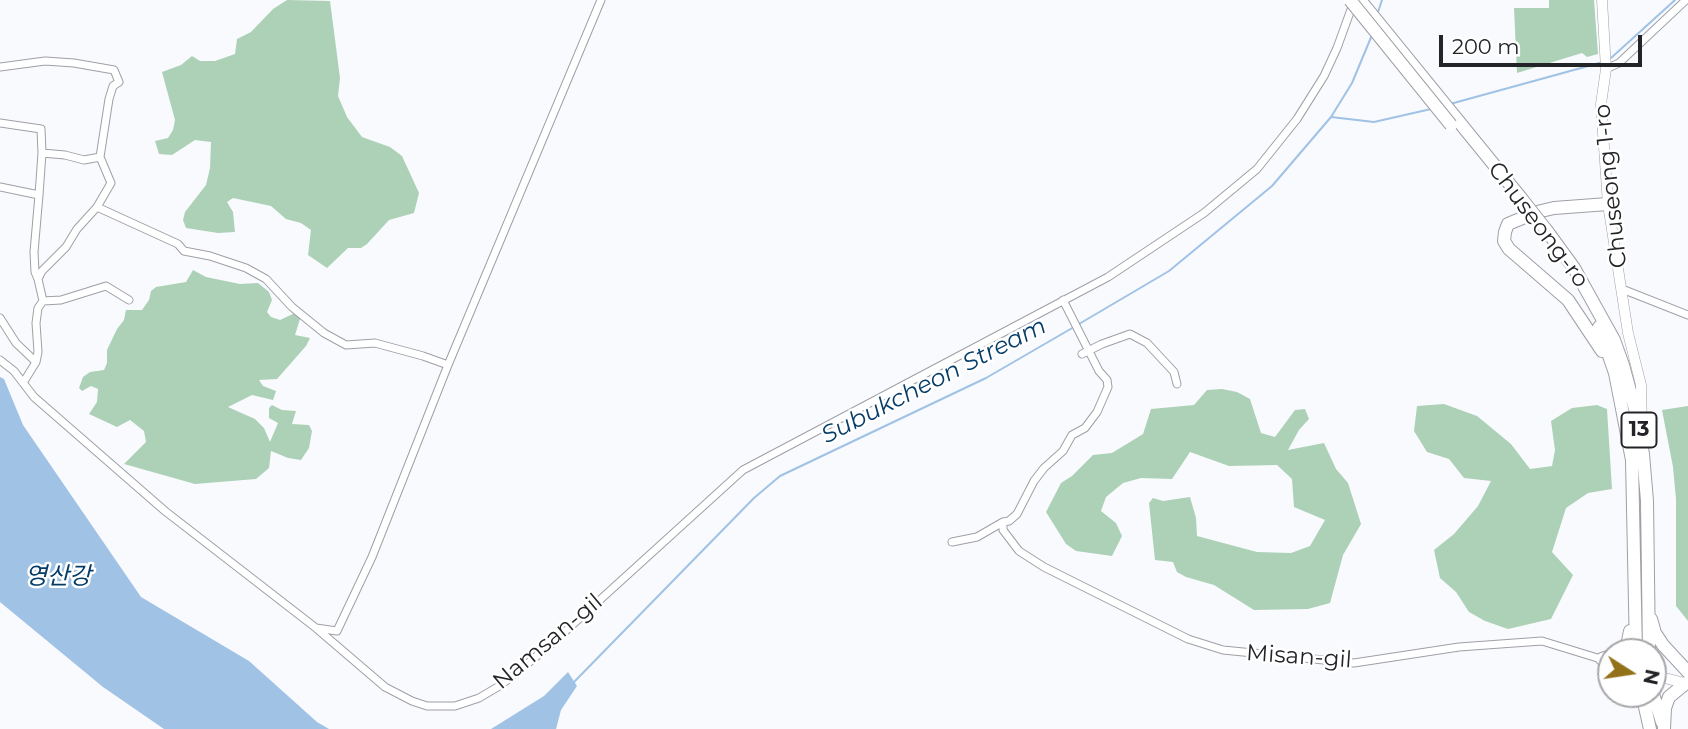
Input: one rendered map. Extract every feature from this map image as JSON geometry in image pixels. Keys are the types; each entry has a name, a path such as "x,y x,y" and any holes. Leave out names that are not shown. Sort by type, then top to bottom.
{"main road":[{"name":"Chuseong-ro","path":"1352,0 1574,268 1614,340 1635,409 1647,500 1638,638"},
{"name":"Chuseong-ro","path":"1360,0 1453,121"},
{"path":"1608,204 1537,212 1508,224 1504,241 1515,256 1568,300 1592,333 1615,373"},
{"name":"Chuseong-ro","path":"1542,232 1594,315 1615,373 1632,460 1641,607 1647,638"},
{"path":"1631,638 1641,607"},
{"path":"1641,607 1687,680 1669,697 1665,708 1664,729"},
{"path":"1646,708 1650,729"},
{"path":"1652,708 1664,729"}],"street":[{"path":"97,207 178,244 184,251 246,268 266,279 292,307 324,333 346,345 375,343 448,365 601,0"},
{"name":"Namsan-gil","path":"0,360 14,371 34,397 165,511 316,628 385,687 427,706 467,703 501,685 523,667 728,484 762,458 1064,303 1204,213 1257,169 1297,119 1324,76 1337,48 1352,0"},
{"name":"Chuseong 1-ro","path":"1602,0 1605,67 1601,104 1608,204 1628,333 1641,385 1643,454"},
{"path":"1605,67 1619,63 1686,0"},
{"path":"0,67 45,61 85,64 114,70 119,82 113,86 109,99 100,157 111,183 97,207 38,279"},
{"path":"0,123 41,129 42,153 34,252 35,272 43,301 38,308 36,323 36,362 23,383"},
{"path":"42,153 84,160 100,157"},
{"path":"0,187 39,195"},
{"path":"43,301 61,300 106,286 128,300"},
{"name":"Chuseong 1-ro","path":"1622,289 1688,315"},
{"path":"951,542 977,537 1017,514 1039,474 1063,451 1072,435 1085,428 1097,412 1108,387 1107,380 1098,372 1064,303"},
{"path":"0,318 16,343 36,362"},
{"path":"1086,349 1130,334 1139,337 1174,372 1177,384"},
{"name":"Namsan-gil","path":"316,628 337,631 372,557 448,365"},
{"name":"Misan-gil","path":"1003,522 1003,530 1019,551 1044,567 1188,639 1234,652 1354,663 1459,647 1542,641 1597,656"},
{"path":"1667,677 1687,680"}],"green space":[{"path":"287,0 330,1 340,78 338,96 347,117 362,137 390,147 402,156 419,193 414,213 389,220 367,244 361,248 348,248 327,268 308,255 311,230 301,223 286,219 271,206 233,198 227,202 233,212 235,232 218,233 186,228 183,220 185,212 206,185 211,142 195,140 172,155 159,154 155,141 168,138 175,120 162,72 181,65 192,56 200,61 215,61 235,54 237,39 251,32 273,9"},
{"path":"1549,0 1594,0 1598,54 1587,57 1582,53 1517,73 1514,8 1549,8"},
{"path":"193,270 206,277 240,284 258,283 269,292 272,300 267,312 271,317 280,320 295,313 300,319 295,335 310,338 306,346 277,379 259,380 263,386 276,391 273,400 252,395 228,407 255,419 264,428 270,442 278,423 269,418 269,408 272,405 282,410 296,411 292,424 309,425 312,431 309,448 301,460 271,451 269,468 256,479 195,484 124,464 146,442 144,431 130,420 117,427 89,414 97,402 98,389 91,386 82,391 79,388 83,377 90,372 104,370 107,350 124,320 126,310 142,310 151,291 156,287 186,282"},
{"path":"1207,390 1237,392 1250,399 1261,433 1275,437 1295,410 1305,409 1309,419 1299,430 1288,450 1324,443 1336,469 1348,483 1361,524 1343,555 1330,603 1308,609 1254,610 1214,585 1177,572 1173,562 1155,560 1149,503 1153,498 1163,501 1190,497 1196,518 1197,536 1257,552 1291,553 1310,546 1325,520 1294,507 1292,479 1277,465 1229,466 1190,452 1172,479 1141,478 1123,483 1106,497 1101,511 1116,523 1122,536 1112,556 1076,551 1066,544 1046,512 1061,483 1093,455 1112,453 1143,434 1151,409 1194,405"},
{"path":"1444,404 1477,416 1511,444 1530,469 1552,466 1555,450 1551,421 1572,408 1597,405 1607,409 1612,489 1588,493 1566,508 1552,552 1573,575 1551,619 1508,629 1485,621 1469,612 1456,592 1440,578 1434,550 1454,534 1478,506 1491,481 1464,478 1449,459 1427,452 1414,431 1417,406"},
{"path":"1688,406 1688,621 1676,606 1676,499 1662,410"}],"water":[{"name":"영산강","path":"0,377 4,379 23,425 141,597 249,661 317,722 329,729 164,729 103,687 0,602"},
{"path":"568,672 577,686 561,710 556,729 491,729 544,696"}],"waterway":[{"name":"Subukcheon Stream","path":"1378,12 1382,0"},
{"path":"1611,58 1675,0"},
{"name":"Subukcheon Stream","path":"1079,324 1169,271 1272,186 1331,117 1352,83 1372,35"},
{"path":"1450,104 1603,62"},
{"path":"1331,117 1374,122 1431,109"},
{"name":"Subukcheon Stream","path":"574,682 754,498 780,476 986,378 1074,327"}]}
